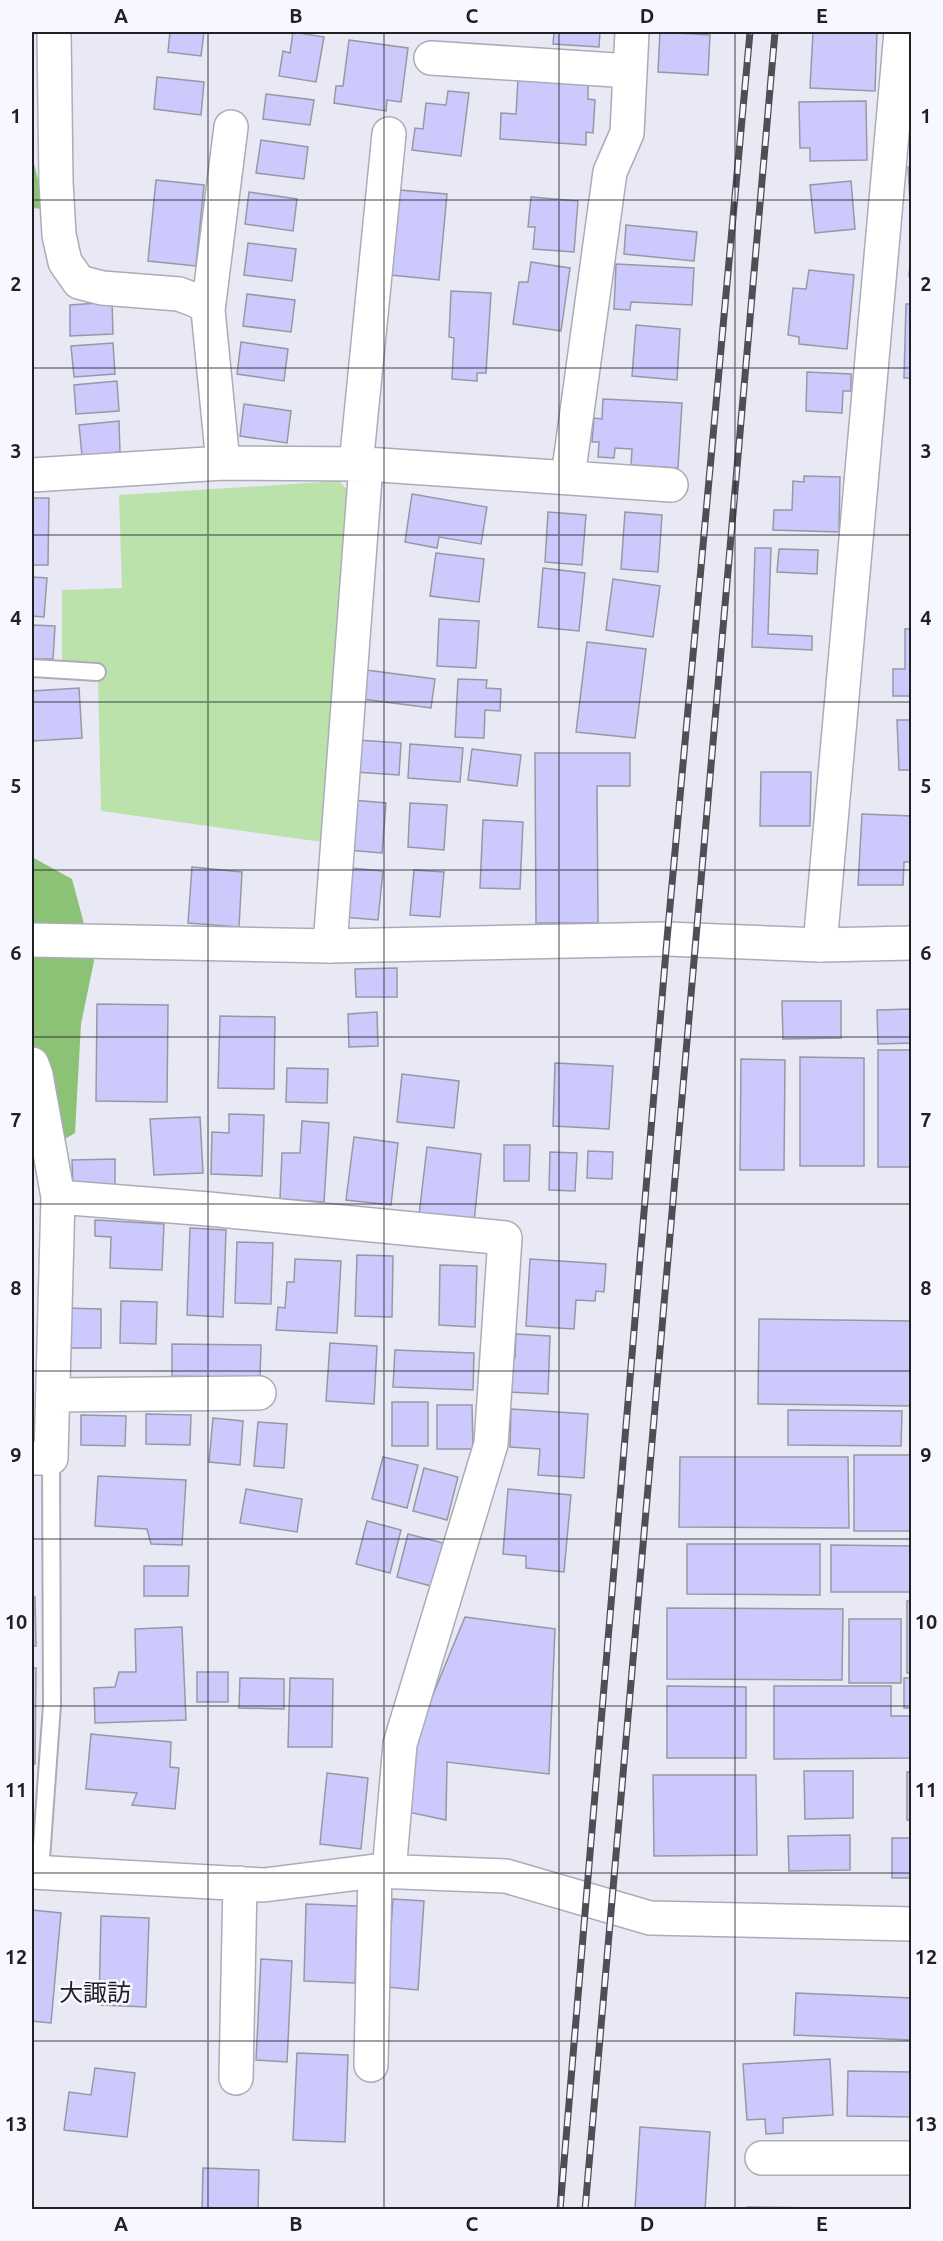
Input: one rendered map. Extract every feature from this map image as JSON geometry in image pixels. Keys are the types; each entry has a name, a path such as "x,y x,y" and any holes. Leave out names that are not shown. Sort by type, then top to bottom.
{"street":[{"path":"54,32 56,182 60,235 65,262 79,282 102,288 179,294 200,302 208,310"},
{"path":"568,477 610,172 627,133 633,32"},
{"path":"820,945 904,86 901,32"},
{"path":"431,57 630,71"},
{"path":"223,463 208,310 231,128"},
{"path":"330,946 361,464 389,134"},
{"path":"32,476 223,463 361,464 671,485"},
{"path":"32,940 330,946 668,939 820,945 912,943"},
{"path":"32,1064 36,1075 58,1197 53,1395 41,1458"},
{"path":"58,1197 209,1209 505,1239 491,1444 400,1744 382,1872 371,2064"},
{"path":"53,1395 259,1393"},
{"path":"36,1872 264,1885 382,1872 506,1876 650,1918 912,1924"},
{"path":"236,2078 240,1883"},
{"path":"762,2158 912,2158"}],"lane":[{"path":"32,668 97,672"},
{"path":"36,1872 52,1705 41,1458"}],"green space":[{"path":"32,155 45,209 32,208"},
{"path":"339,481 348,491 322,842 101,811 98,678 62,677 62,590 122,588 119,495"},
{"path":"32,857 72,879 94,961 81,1024 75,1133 46,1150 32,1145"}],"building":[{"path":"170,32 204,32 201,56 168,52"},
{"path":"293,32 324,37 316,82 279,76 283,51 290,53"},
{"path":"554,32 600,32 599,47 553,44"},
{"path":"660,32 710,35 708,75 658,72"},
{"path":"813,32 877,32 875,91 810,88"},
{"path":"349,40 408,48 401,102 387,100 386,111 334,103 336,86 343,86"},
{"path":"157,77 204,82 201,115 154,109"},
{"path":"518,79 588,84 588,99 595,100 593,133 586,132 586,145 500,139 501,113 516,114"},
{"path":"448,91 469,93 461,156 412,150 415,128 423,129 426,103 446,105"},
{"path":"266,94 314,100 310,125 263,119"},
{"path":"866,101 867,160 810,161 810,148 800,148 799,102"},
{"path":"261,140 308,147 304,179 256,173"},
{"path":"908,167 912,167 912,220 911,220"},
{"path":"156,180 204,185 196,266 148,261"},
{"path":"851,181 855,229 815,233 810,185"},
{"path":"399,190 447,194 439,280 391,275"},
{"path":"249,192 297,199 293,231 245,224"},
{"path":"531,197 578,201 574,252 533,249 535,227 528,227"},
{"path":"626,225 697,232 694,261 624,254"},
{"path":"912,239 912,276 909,276"},
{"path":"248,243 296,249 292,281 244,275"},
{"path":"531,262 570,268 561,331 513,324 519,282 528,282"},
{"path":"616,264 694,268 692,305 631,302 630,310 614,309"},
{"path":"809,270 854,275 847,349 799,344 799,337 788,335 793,288 806,289"},
{"path":"451,291 491,293 486,373 477,373 477,381 452,379 454,338 449,337"},
{"path":"247,294 295,300 291,332 243,326"},
{"path":"112,302 113,334 70,336 70,305"},
{"path":"906,304 912,304 912,378 904,378"},
{"path":"636,325 680,329 677,380 632,376"},
{"path":"241,342 288,349 284,381 237,374"},
{"path":"113,343 115,374 74,377 71,346"},
{"path":"807,372 851,374 851,391 843,391 842,413 806,411"},
{"path":"117,381 119,411 76,414 74,385"},
{"path":"603,399 682,403 678,468 631,465 632,449 615,448 614,458 598,457 599,442 592,442 594,418 602,419"},
{"path":"244,404 291,411 287,443 240,436"},
{"path":"119,421 120,452 82,456 79,425"},
{"path":"804,476 840,477 839,532 773,530 774,510 792,510 793,481 804,482"},
{"path":"412,494 487,507 481,544 439,537 437,548 405,542"},
{"path":"32,498 49,498 48,565 32,565"},
{"path":"548,512 586,515 582,565 545,562"},
{"path":"625,512 662,515 658,572 621,569"},
{"path":"755,548 771,548 768,634 812,636 812,650 752,647"},
{"path":"779,549 818,550 817,574 777,572"},
{"path":"436,553 484,559 479,602 430,596"},
{"path":"543,568 585,573 579,631 538,627"},
{"path":"32,577 47,578 44,617 32,616"},
{"path":"613,579 660,586 653,637 606,630"},
{"path":"439,619 479,621 476,668 437,666"},
{"path":"32,625 55,626 53,659 32,659"},
{"path":"905,629 912,629 912,696 893,696 893,669 905,669"},
{"path":"587,642 646,649 635,738 576,732"},
{"path":"366,670 435,679 431,708 362,699"},
{"path":"458,679 487,680 486,688 501,689 500,711 485,710 484,738 455,737"},
{"path":"79,688 82,738 32,741 32,691"},
{"path":"897,720 912,720 912,770 899,770"},
{"path":"357,740 401,743 399,775 355,772"},
{"path":"410,744 463,748 460,782 408,778"},
{"path":"472,749 521,755 517,786 468,780"},
{"path":"535,753 630,753 630,786 597,786 598,923 536,923"},
{"path":"761,772 811,772 810,826 760,826"},
{"path":"352,800 386,803 382,853 348,850"},
{"path":"410,803 447,805 444,850 408,847"},
{"path":"862,814 912,816 912,862 904,862 903,885 858,885"},
{"path":"483,820 523,822 520,889 480,888"},
{"path":"192,867 242,872 239,927 188,923"},
{"path":"349,868 383,871 378,920 343,917"},
{"path":"414,870 444,872 440,917 410,915"},
{"path":"397,968 397,997 356,997 355,969"},
{"path":"782,1001 841,1001 841,1038 783,1039"},
{"path":"97,1004 168,1005 167,1102 96,1101"},
{"path":"912,1009 912,1043 878,1044 877,1010"},
{"path":"377,1012 378,1046 349,1047 348,1014"},
{"path":"220,1016 275,1017 274,1089 218,1088"},
{"path":"878,1050 912,1050 912,1167 878,1167"},
{"path":"800,1057 864,1058 864,1166 800,1166"},
{"path":"741,1059 785,1060 784,1170 740,1170"},
{"path":"555,1063 613,1066 609,1129 553,1126"},
{"path":"287,1068 328,1069 327,1103 286,1102"},
{"path":"402,1074 459,1081 454,1128 397,1122"},
{"path":"229,1114 264,1115 262,1176 211,1174 212,1132 229,1133"},
{"path":"200,1117 203,1173 154,1175 150,1119"},
{"path":"302,1121 329,1123 324,1202 280,1199 282,1153 300,1153"},
{"path":"354,1137 398,1143 391,1205 346,1200"},
{"path":"504,1145 530,1145 529,1181 504,1181"},
{"path":"427,1147 481,1154 474,1222 419,1215"},
{"path":"588,1151 613,1152 612,1179 587,1178"},
{"path":"550,1152 577,1153 575,1191 549,1190"},
{"path":"115,1159 115,1187 73,1188 72,1160"},
{"path":"95,1220 164,1224 162,1270 110,1268 111,1237 95,1236"},
{"path":"190,1228 226,1230 223,1317 187,1315"},
{"path":"237,1242 273,1243 271,1304 235,1303"},
{"path":"357,1255 393,1256 392,1317 355,1316"},
{"path":"295,1259 341,1261 337,1333 276,1330 278,1307 285,1308 287,1282 294,1282"},
{"path":"530,1259 606,1264 604,1292 596,1291 595,1301 576,1300 574,1329 526,1326"},
{"path":"440,1265 477,1266 475,1327 439,1325"},
{"path":"121,1301 157,1302 156,1344 120,1343"},
{"path":"66,1308 101,1309 101,1348 65,1348"},
{"path":"759,1319 912,1321 912,1406 758,1404"},
{"path":"516,1334 550,1336 548,1394 508,1392 510,1358 515,1358"},
{"path":"330,1343 377,1346 374,1404 326,1401"},
{"path":"172,1344 261,1345 260,1378 172,1376"},
{"path":"395,1350 474,1353 473,1390 393,1387"},
{"path":"392,1402 428,1402 428,1446 392,1446"},
{"path":"437,1405 472,1405 473,1449 437,1449"},
{"path":"511,1409 588,1414 584,1478 538,1475 540,1449 510,1447"},
{"path":"788,1410 902,1411 901,1446 788,1445"},
{"path":"146,1414 191,1415 190,1445 146,1444"},
{"path":"81,1415 126,1416 125,1446 81,1445"},
{"path":"213,1418 243,1421 240,1465 209,1462"},
{"path":"258,1422 287,1424 284,1468 254,1466"},
{"path":"854,1455 912,1455 912,1531 854,1531"},
{"path":"383,1457 418,1465 407,1508 372,1499"},
{"path":"680,1457 848,1457 849,1528 679,1527"},
{"path":"424,1468 458,1477 447,1520 413,1511"},
{"path":"98,1476 186,1480 182,1545 151,1544 147,1529 95,1526"},
{"path":"246,1489 302,1499 297,1532 240,1523"},
{"path":"508,1489 571,1495 564,1572 526,1568 526,1556 503,1554"},
{"path":"367,1521 401,1530 390,1573 356,1564"},
{"path":"408,1534 443,1543 431,1586 397,1577"},
{"path":"687,1544 820,1544 820,1595 687,1594"},
{"path":"831,1545 912,1546 912,1592 831,1592"},
{"path":"144,1566 189,1566 188,1596 144,1596"},
{"path":"32,1597 35,1597 36,1646 32,1646"},
{"path":"907,1601 912,1601 912,1673 907,1673"},
{"path":"667,1608 843,1609 842,1680 667,1679"},
{"path":"465,1617 555,1629 549,1774 447,1762 446,1820 408,1812 416,1736"},
{"path":"849,1619 901,1619 901,1683 849,1683"},
{"path":"182,1627 186,1720 95,1723 94,1688 115,1687 119,1672 136,1672 135,1629"},
{"path":"32,1668 36,1668 35,1764 32,1764"},
{"path":"197,1672 228,1672 228,1702 197,1702"},
{"path":"240,1678 284,1679 284,1709 239,1708"},
{"path":"290,1678 333,1679 332,1747 288,1747"},
{"path":"904,1678 912,1678 912,1708 904,1708"},
{"path":"667,1686 746,1687 746,1758 667,1758"},
{"path":"774,1686 891,1686 891,1716 912,1716 912,1758 774,1759"},
{"path":"91,1734 171,1742 170,1767 179,1768 175,1809 132,1805 137,1793 86,1789"},
{"path":"804,1771 853,1771 853,1818 805,1819"},
{"path":"907,1772 912,1772 912,1821 907,1820"},
{"path":"327,1773 368,1778 361,1849 320,1844"},
{"path":"653,1775 756,1775 757,1855 654,1856"},
{"path":"850,1835 850,1870 789,1871 788,1836"},
{"path":"892,1838 912,1838 912,1878 892,1878"},
{"path":"393,1899 424,1901 418,1990 387,1987"},
{"path":"306,1904 357,1906 355,1983 304,1981"},
{"path":"32,1910 61,1913 51,2023 32,2021"},
{"path":"101,1916 149,1918 146,2007 99,2005"},
{"path":"261,1959 292,1961 287,2062 256,2060"},
{"path":"796,1993 912,1998 910,2040 794,2035"},
{"path":"297,2053 348,2055 345,2142 293,2140"},
{"path":"830,2059 833,2115 783,2118 783,2133 766,2134 765,2119 747,2120 743,2064"},
{"path":"95,2068 135,2073 127,2137 64,2130 69,2092 91,2095"},
{"path":"848,2071 912,2072 912,2117 847,2116"},
{"path":"640,2127 710,2132 705,2210 635,2210"},
{"path":"203,2168 259,2170 258,2210 202,2210"},
{"path":"747,2207 826,2208 826,2210 747,2210"},
{"path":"843,2208 912,2209 912,2210 843,2210"}],"railway":[{"path":"560,2210 667,939 750,32"},
{"path":"585,2210 775,32"}],"district":[{"name":"大諏訪","path":"95,1992"}]}
